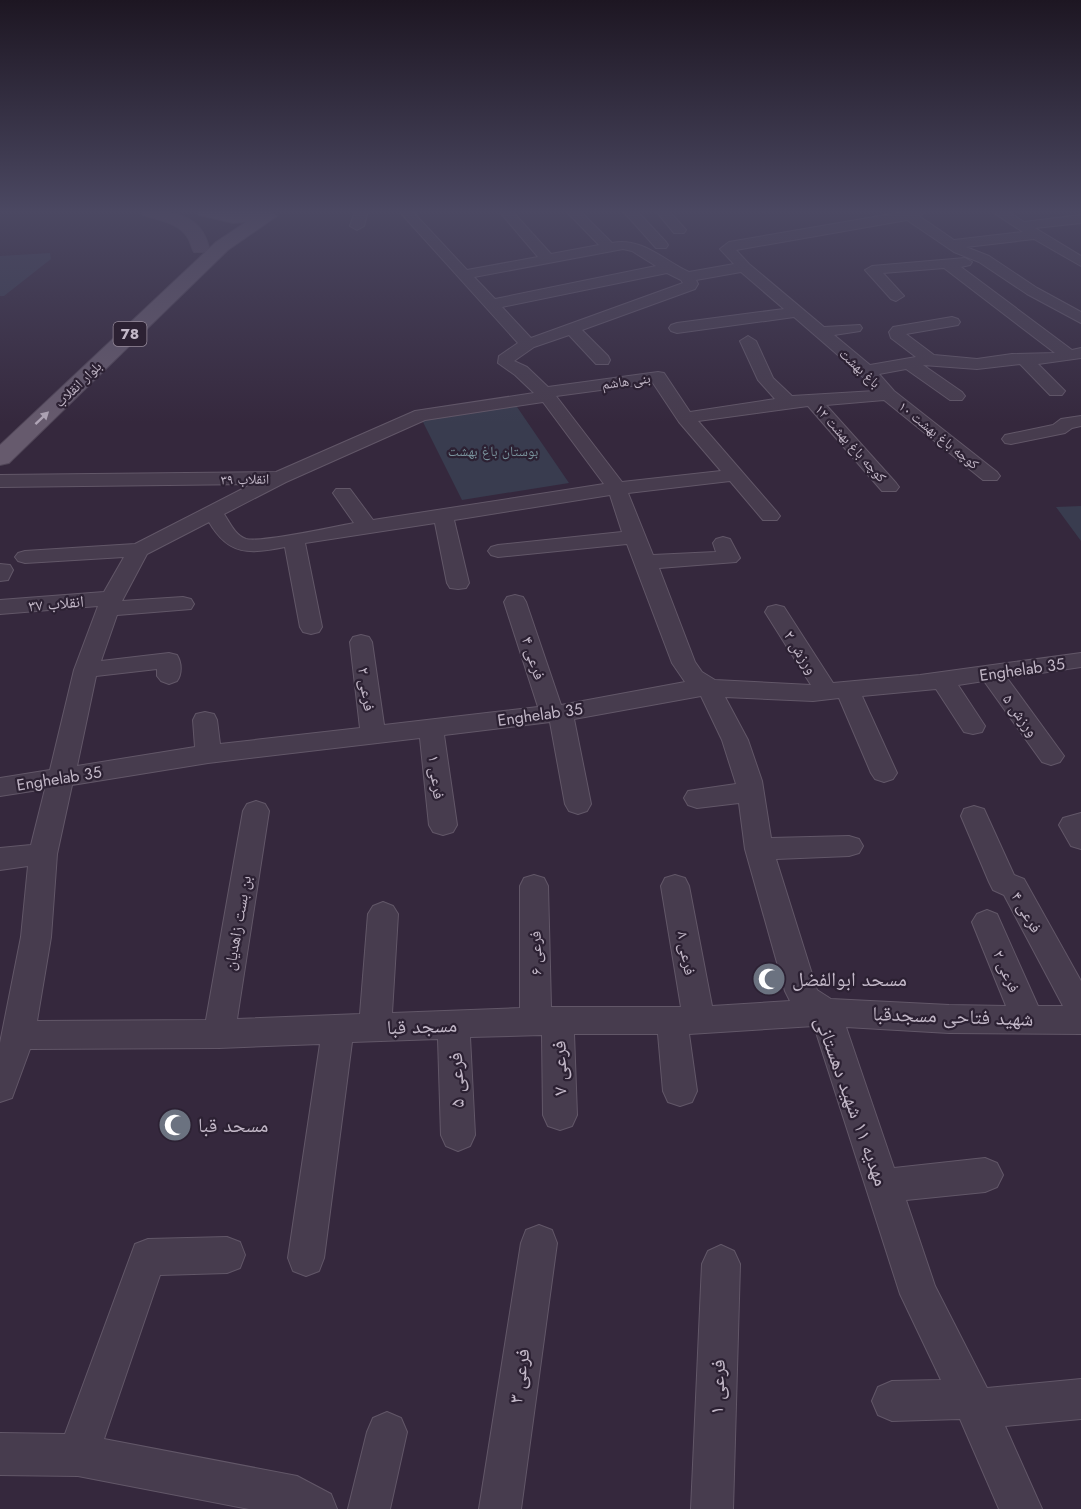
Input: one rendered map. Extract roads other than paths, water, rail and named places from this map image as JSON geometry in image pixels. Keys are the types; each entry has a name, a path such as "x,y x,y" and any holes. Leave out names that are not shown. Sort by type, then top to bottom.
{"main road":[{"name":"78","path":"0,432 153,281"},
{"name":"بلوار انقلاب","path":"0,458 185,281"}],"street":[{"path":"469,281 528,344"},
{"path":"492,304 603,281"},
{"path":"690,281 690,286 528,344 505,359 506,363 521,371 546,394 617,488 684,663 694,677 709,688"},
{"name":"باغ بهشت","path":"761,281 867,371 888,394"},
{"path":"883,281 896,296"},
{"path":"972,281 1074,354"},
{"path":"1018,281 1081,318"},
{"path":"677,328 797,312"},
{"path":"930,359 897,335 897,332 952,322"},
{"path":"572,328 602,360"},
{"path":"820,332 854,328"},
{"path":"748,341 766,380 788,402"},
{"path":"867,371 930,359 977,364 1024,359 1051,359 1074,354"},
{"path":"648,359 658,377"},
{"path":"1024,359 1056,391"},
{"path":"909,363 956,396"},
{"name":"بنی هاشم","path":"546,394 658,377 686,418"},
{"name":"انقلاب ۳۹","path":"0,481 279,478 421,415 546,394"},
{"name":"باغ بهشت","path":"686,418 788,402 888,394"},
{"name":"کوچه باغ بهشت ۱۰","path":"888,394 990,476"},
{"name":"کوچه باغ بهشت ۱۲","path":"812,400 890,487"},
{"path":"686,418 770,516"},
{"path":"1011,439 1059,429 1067,423 1081,421"},
{"path":"213,512 229,537 240,544 254,545 617,488 735,475"},
{"path":"25,557 139,550 279,478"},
{"path":"344,493 367,527"},
{"path":"443,515 458,583"},
{"path":"498,551 634,537"},
{"path":"294,538 311,627"},
{"path":"0,1087 19,1035 36,937 43,854 86,670 110,604 139,550"},
{"path":"646,562 730,557"},
{"name":"فرعی ۴","path":"515,603 556,713"},
{"name":"انقلاب ۳۷","path":"0,607 183,604"},
{"name":"ورزش ۲","path":"776,612 837,691 884,773"},
{"name":"فرعی ۲","path":"361,642 373,735"},
{"path":"86,670 169,660 169,676"},
{"name":"Enghelab 35","path":"0,787 208,754 556,713 684,690 709,688 837,691 991,674 1081,660"},
{"name":"ورزش ۵","path":"991,674 1051,756"},
{"path":"942,680 973,726"},
{"name":"مهدیه ۱۱ شهید دهستانی","path":"709,688 735,741 751,792 759,849 800,991 806,999 825,1012 919,1294 1021,1509"},
{"path":"556,713 578,804"},
{"path":"205,720 208,754"},
{"name":"فرعی ۱","path":"431,729 443,825"},
{"path":"697,798 751,792"},
{"name":"بن بست زاهدیان","path":"219,1034 256,811"},
{"name":"فرعی ۴","path":"974,816 1003,882 1014,886 1081,1010"},
{"path":"1081,823 1073,825 1081,839"},
{"path":"759,849 849,846"},
{"path":"0,860 43,854"},
{"name":"فرعی ۶","path":"534,886 547,1021"},
{"name":"فرعی ۸","path":"675,886 685,1020 680,1091"},
{"path":"375,1027 383,914"},
{"name":"فرعی ۲","path":"987,922 1028,1020"},
{"name":"مسجد قبا","path":"19,1035 219,1034 547,1021 685,1020 825,1012"},
{"name":"شهید فتاحی مسجدقبا","path":"825,1012 1081,1020"},
{"name":"فرعی ۷","path":"547,1021 560,1115"},
{"name":"فرعی ۵","path":"453,1025 458,1135"},
{"path":"306,1258 338,1029"},
{"path":"882,1186 985,1175"},
{"name":"فرعی ۳","path":"500,1509 539,1243"},
{"path":"78,1455 148,1257 227,1255"},
{"name":"فرعی ۱","path":"712,1509 721,1264"},
{"path":"892,1401 973,1404 1081,1399"},
{"path":"369,1509 387,1432"},
{"path":"0,1454 78,1455 297,1497 316,1509"}],"place":[{"name":"مسحد ابوالفضل","path":"769,979"},
{"name":"مسحد قبا","path":"175,1125"}],"park label":[{"name":"بوستان باغ بهشت","path":"493,451"}]}
